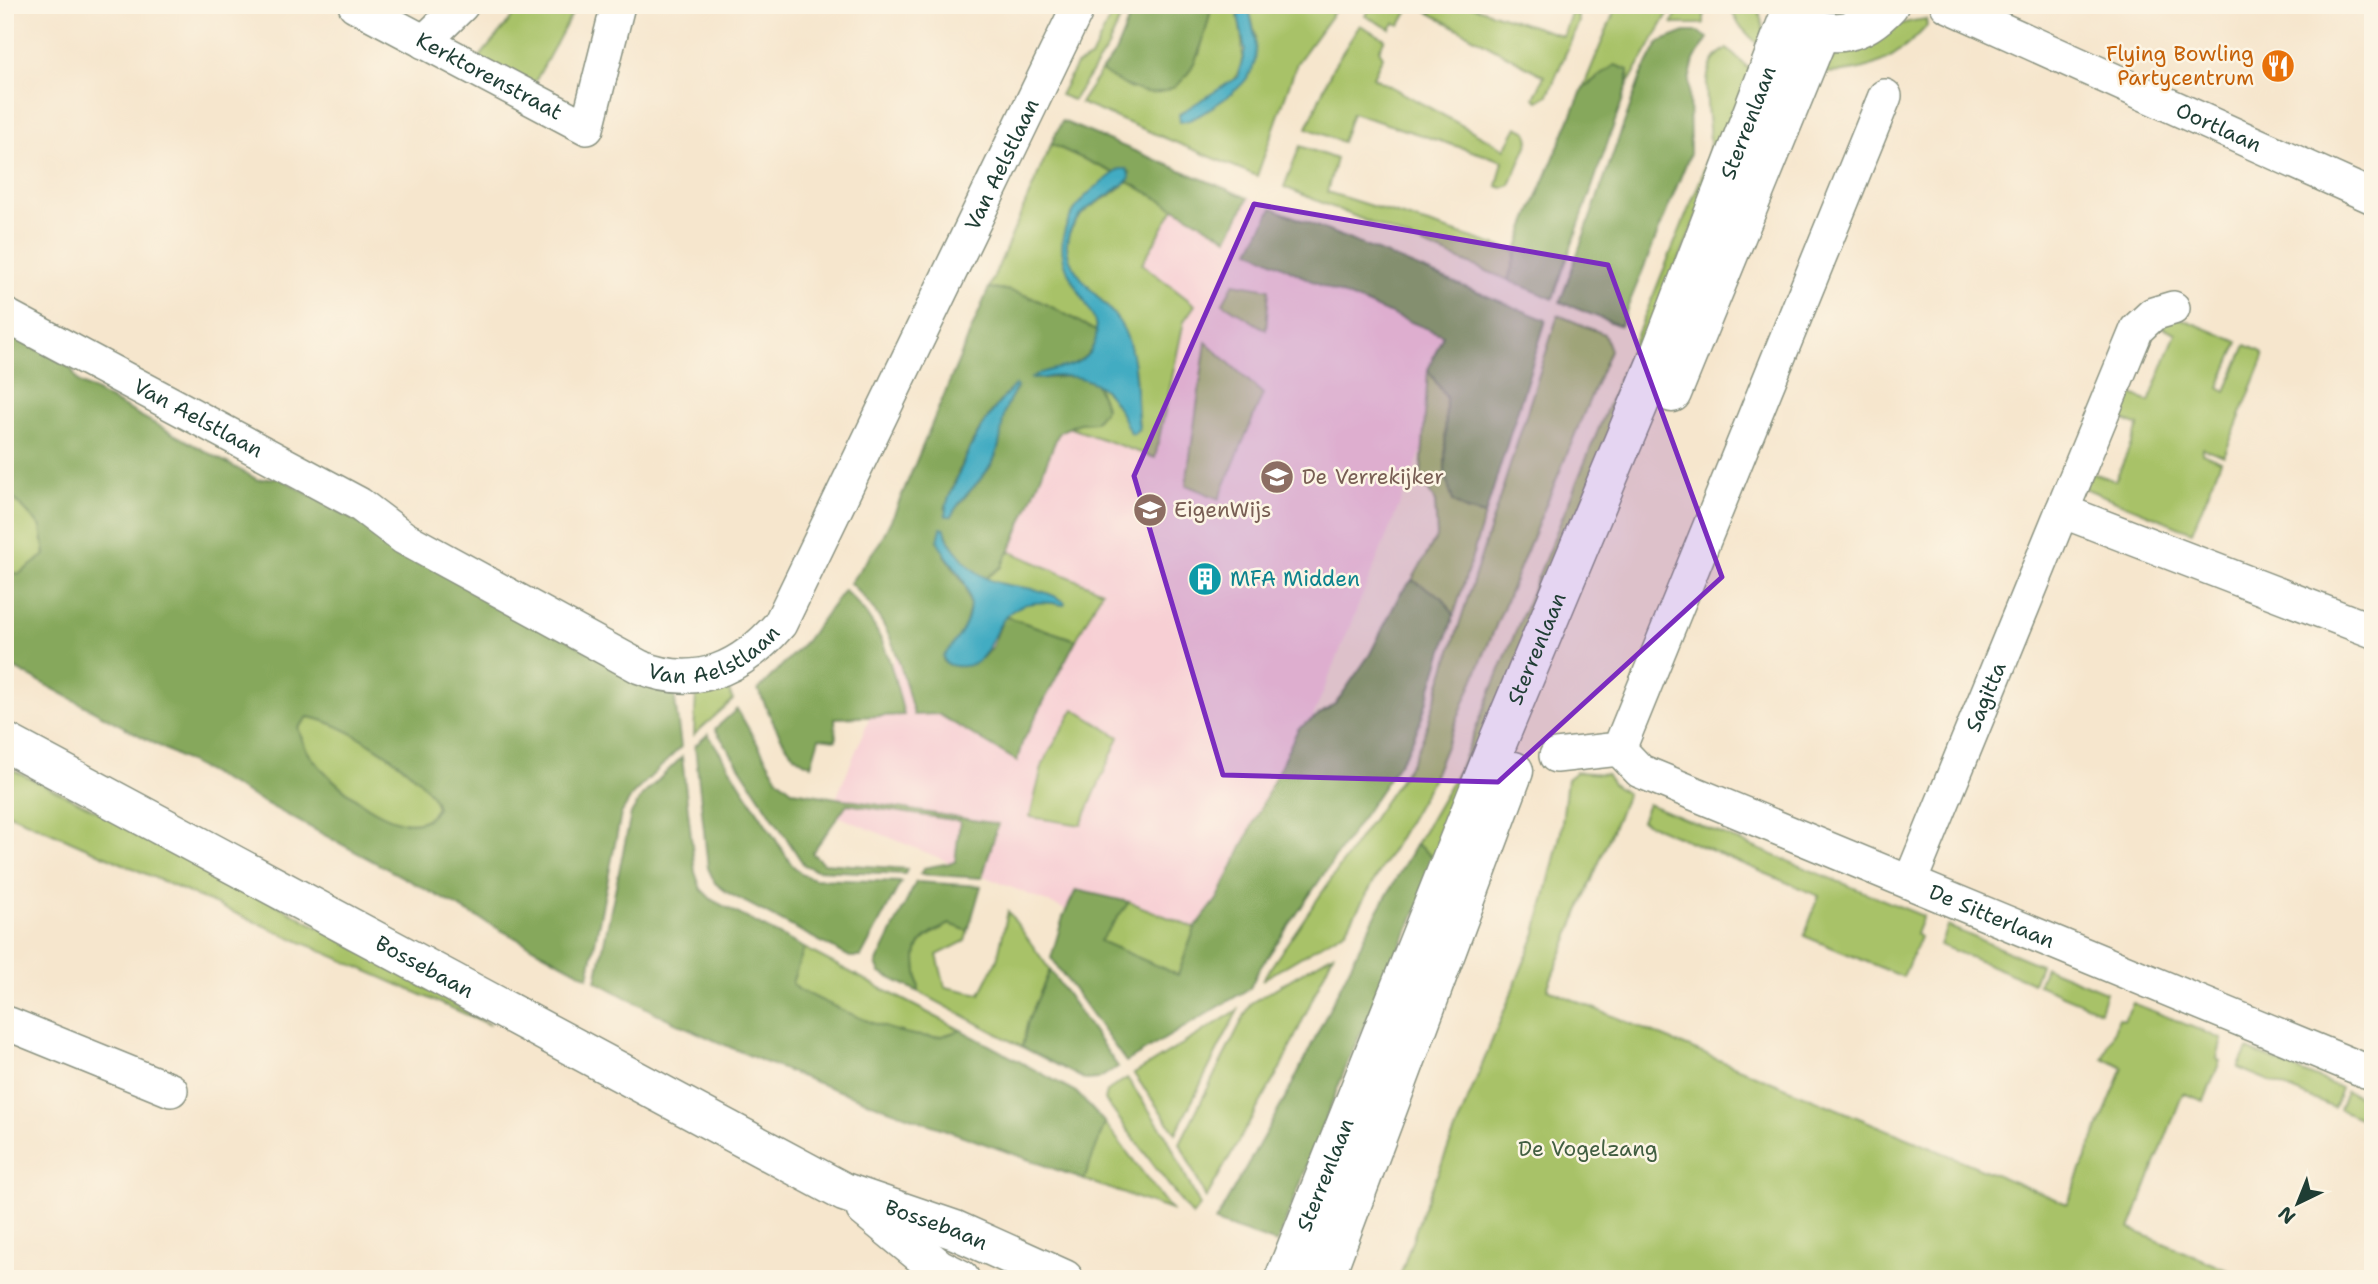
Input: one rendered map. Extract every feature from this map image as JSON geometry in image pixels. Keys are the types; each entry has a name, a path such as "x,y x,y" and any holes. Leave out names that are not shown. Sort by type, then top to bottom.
{"street":[{"name":"Kerktorenstraat","path":"355,5 587,128 618,5"},
{"path":"425,42 462,5"},
{"name":"Van Aelstlaan","path":"5,315 359,504 404,538 640,667 683,678 713,672 753,651 780,624 1079,5"},
{"path":"1794,19 1840,33 1860,28 1878,18 1889,5"},
{"name":"Oortlaan","path":"1947,5 2369,186"},
{"name":"Sterrenlaan","path":"1284,1279 1479,788 1659,356 1794,19"},
{"name":"Sterrenlaan","path":"1324,1279 1794,19"},
{"path":"1556,756 1619,749 1885,96"},
{"name":"Sagitta","path":"1910,882 2137,329 2152,314 2173,308"},
{"path":"2062,511 2373,631"},
{"name":"Bossebaan","path":"5,742 845,1192 955,1230 1064,1279"},
{"name":"De Sitterlaan","path":"1619,749 1640,771 2373,1074"},
{"path":"5,1026 9,1024 171,1090"},
{"name":"Bossebaan","path":"845,1192 939,1268 960,1279"}],"highlighted area":[{"path":"1254,204 1608,265 1722,577 1498,782 1223,775 1134,476"}],"shaded area":[{"path":"1110,140 1485,295 1210,969 830,813"}],"green space":[{"path":"522,5 577,5 529,93 475,63"},
{"path":"1116,5 1126,5 1108,47 1073,100 1060,95 1076,65 1091,58"},
{"path":"1135,5 1212,5 1200,50 1191,68 1180,82 1167,91 1150,93 1129,87 1102,70 1115,53"},
{"path":"1212,5 1236,5 1243,50 1241,64 1230,84 1185,122 1233,93 1256,37 1248,5 1339,5 1297,63 1257,176 1080,103 1102,70 1131,89 1199,55"},
{"path":"1373,5 1411,5 1400,25 1394,23 1390,29 1365,16"},
{"path":"1415,5 1468,5 1563,36 1571,13 1577,13 1579,22 1548,95 1538,101 1534,98 1544,76"},
{"path":"1617,5 1673,5 1628,84 1629,76 1615,65 1583,88"},
{"path":"1682,5 1704,5 1704,24 1674,24 1672,22"},
{"path":"1729,5 1758,5 1764,33 1759,46 1739,25"},
{"path":"1926,19 1927,26 1893,56 1853,71 1822,73 1839,53 1867,36"},
{"path":"1360,25 1385,39 1379,50 1383,56 1373,77 1505,149 1517,127 1527,132 1529,141 1510,185 1503,188 1497,186 1503,161 1352,113 1342,142 1307,128 1333,67"},
{"path":"1685,32 1698,32 1708,38 1694,60 1689,81 1690,154 1620,326 1560,302 1641,76 1659,42"},
{"path":"1727,49 1754,73 1439,861 1416,844 1459,770 1700,181 1710,143 1706,91 1708,78 1717,56"},
{"path":"1615,65 1628,70 1628,84 1553,299 1508,280 1525,226 1583,88"},
{"path":"1062,121 1248,198 1228,238 1127,181 1130,172 1121,169 1114,173 1051,144"},
{"path":"1051,144 1114,173 1077,207 1066,227 1063,240 1063,255 1093,313 1097,332 1031,298 1003,289 989,288"},
{"path":"1300,146 1336,159 1327,192 1517,252 1508,280 1284,187"},
{"path":"1127,181 1174,208 1142,264 1195,305 1184,321 1155,458 1071,428 1079,423 1095,422 1106,408 1096,384 1111,396 1139,428 1135,371 1124,331 1110,309 1073,266 1067,242 1077,219"},
{"path":"1272,208 1546,320 1485,515 1466,510 1453,501 1445,475 1446,397 1428,370 1443,335 1320,285 1250,250"},
{"path":"1234,283 1269,289 1266,330 1223,303"},
{"path":"989,288 1003,289 1031,298 1097,332 1095,343 1082,359 1073,365 1031,379 1078,376 1096,384 1106,408 1095,422 1079,423 1059,432 1001,567 985,579 960,557 944,528 945,555 966,587 970,606 964,631 943,660 946,664 982,658 992,647 1004,616 1076,640 1022,743 1017,761 938,714 914,715 898,660 885,628 876,613 850,583 880,542","holes":["1014,386 1017,388 1006,409 992,464 951,516 945,509 972,443 1002,399"]},
{"path":"2171,314 2238,342 2219,387 2226,391 2246,345 2262,352 2264,357 2224,456 2203,448 2202,453 2221,461 2192,532 2084,488 2091,472 2115,481 2139,426 2113,416 2123,391 2149,402 2176,333 2162,327"},
{"path":"1558,315 1604,334 1610,350 1432,780 1346,930 1262,980 1411,763 1423,738"},
{"path":"5,330 71,368 78,382 258,480 278,477 653,688 674,692 681,747 633,794 621,814 588,977 5,663 5,571 19,574 45,555 41,527 5,489","holes":["308,717 361,739 401,765 418,780 437,807 425,820 409,823 389,818 349,793 316,762 306,749 298,728"]},
{"path":"1206,342 1263,394 1219,499 1186,485"},
{"path":"1428,370 1446,397 1445,475 1466,510 1485,515 1454,615 1442,597 1412,580 1437,536 1435,502 1421,476"},
{"path":"5,489 41,527 45,556 19,574 5,571"},
{"path":"1009,551 1102,591 1076,640 1004,616 1017,607 1032,602 1063,605 1044,594 985,579 1001,567"},
{"path":"1412,580 1442,597 1454,615 1420,723 1408,750 1258,971 1250,988 1126,1062 1051,958 1063,917 1076,890 1129,902 1100,941 1178,975 1195,928 1218,898 1298,729 1336,703 1370,654 1400,594"},
{"path":"844,590 878,632 890,663 904,715 835,718 836,740 819,738 811,765 801,760 785,744 758,690 805,642"},
{"path":"727,687 733,700 694,735 696,692"},
{"path":"737,709 778,779 793,791 998,824 982,878 920,874 924,868 955,862 960,821 847,804 812,853 823,863 907,869 905,874 816,870 804,865 715,729"},
{"path":"1074,709 1119,737 1081,825 1030,817 1043,763"},
{"path":"308,717 341,728 382,751 418,780 437,807 425,820 409,823 389,818 369,807 330,777 306,749 298,728"},
{"path":"708,734 792,865 803,875 814,879 901,882 861,957 850,957 728,893 715,883 708,868 695,746"},
{"path":"682,757 695,872 701,889 712,900 804,948 792,983 799,990 865,1020 901,1032 934,1037 961,1030 1076,1092 1105,1123 1084,1180 774,1066 654,1012 596,981 631,814 642,796"},
{"path":"5,766 250,890 490,1025 5,812"},
{"name":"De Vogelzang","path":"1576,772 1606,774 1614,785 1627,794 1547,989 2067,1204 2123,1068 2103,1058 2119,1018 2124,1020 2133,1003 2222,1039 2217,1059 2220,1061 2204,1101 2183,1093 2130,1229 2248,1279 1399,1279 1422,1212 1536,933 1561,832 1567,779"},
{"path":"1648,804 1923,916 1916,934 1920,937 1903,977 1804,936 1819,896 1641,821"},
{"path":"1416,844 1439,861 1349,1059 1277,1243 1215,1222 1287,1095 1374,918"},
{"path":"916,882 981,886 968,931 950,924 921,943 916,958 919,992 880,973 876,964"},
{"path":"1129,902 1195,928 1178,975 1099,941"},
{"path":"1008,911 1050,970 1028,1021 1022,1047 919,992 916,966 917,950 926,937 950,924 968,931 965,941 937,955 945,987 980,994 997,960"},
{"path":"1947,926 2040,965 2033,983 1940,945"},
{"path":"804,948 961,1030 934,1037 901,1032 865,1020 799,990 792,983"},
{"path":"1333,954 1282,1065 1206,1198 1180,1143 1251,1003"},
{"path":"2045,967 2106,992 2100,1011 2038,985"},
{"path":"1050,970 1118,1067 1098,1079 1086,1080 1022,1047 1028,1021"},
{"path":"1238,1010 1176,1133 1134,1074"},
{"path":"2247,1049 2341,1088 2334,1108 2238,1068"},
{"path":"1127,1078 1167,1137 1200,1206 1192,1216 1105,1100 1107,1091"},
{"path":"2346,1091 2373,1102 2373,1124 2339,1109"},
{"path":"1105,1123 1171,1210 1084,1180"}],"water":[{"path":"1236,5 1248,5 1252,24 1256,52 1250,74 1230,95 1214,106 1193,119 1180,122 1179,114 1238,77 1245,50"},
{"path":"1120,169 1127,169 1130,178 1076,220 1067,242 1068,255 1074,268 1113,313 1126,335 1135,374 1139,428 1134,434 1130,433 1112,399 1095,384 1072,376 1031,378 1076,363 1089,353 1096,336 1094,320 1067,268 1062,248 1066,226 1082,200"},
{"path":"1015,385 1017,387 1006,408 998,449 990,467 951,516 946,516 948,500 972,444 995,408"},
{"path":"941,528 945,529 949,542 971,568 984,577 1050,594 1065,602 1064,605 1035,603 1015,609 1003,620 979,660 966,666 946,664 943,657 964,628 970,607 966,585 938,541"}],"place":[{"name":"Flying Bowling Partycentrum","path":"2278,66"},
{"name":"De Verrekijker","path":"1277,477"},
{"name":"EigenWijs","path":"1150,510"},
{"name":"MFA Midden","path":"1205,579"}]}
